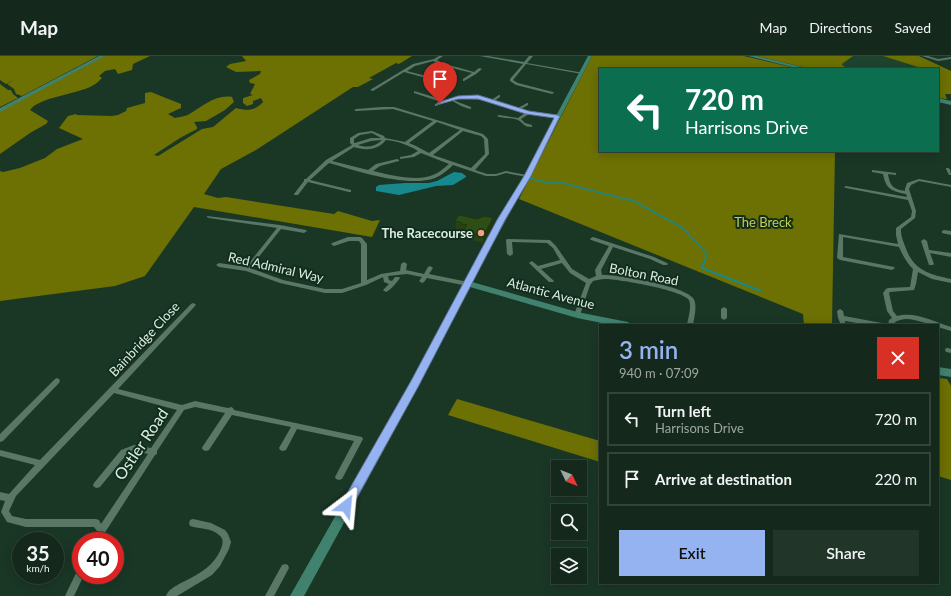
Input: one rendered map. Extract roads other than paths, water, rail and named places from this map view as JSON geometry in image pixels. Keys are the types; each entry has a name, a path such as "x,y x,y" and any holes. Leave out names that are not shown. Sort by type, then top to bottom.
{"street":[{"path":"0,110 103,56"},
{"path":"376,89 417,64 433,60 441,56"},
{"path":"482,56 582,73"},
{"path":"531,56 511,80 517,84 549,92"},
{"path":"297,596 415,384 501,220 527,176 557,116 590,56"},
{"path":"750,56 803,68"},
{"path":"924,56 938,60 951,58"},
{"path":"433,60 441,64 475,72"},
{"path":"464,80 480,69"},
{"path":"404,71 451,84"},
{"path":"415,92 441,103 451,98 472,97 492,101 528,113 557,116"},
{"path":"492,101 499,96"},
{"path":"451,98 457,103 470,108"},
{"path":"939,100 951,104"},
{"path":"518,110 527,104"},
{"path":"356,110 393,108 480,134 486,139 486,156 473,169"},
{"path":"519,119 528,113"},
{"path":"499,116 519,119 524,124 531,126"},
{"path":"406,143 436,121"},
{"path":"430,155 463,129"},
{"path":"353,145 351,142 352,138 362,133 374,133 382,135 384,138"},
{"path":"296,194 306,180 328,161 353,145 366,140 384,138 406,143 430,155 473,169 486,175 496,175 506,172 527,176"},
{"path":"353,145 360,148 374,147 381,143 384,138"},
{"path":"369,172 378,166 412,156 421,151"},
{"path":"328,161 381,175 428,178 440,173 453,163"},
{"path":"948,169 951,174"},
{"path":"874,171 894,174"},
{"path":"885,173 889,187 896,191 908,193"},
{"path":"306,180 349,191"},
{"path":"951,186 931,181 913,181 909,184 906,188 914,211 913,218 899,228 898,233 907,260 916,269 936,278 951,281"},
{"path":"846,187 910,199"},
{"path":"209,217 304,231"},
{"path":"247,269 280,227"},
{"path":"944,232 951,233"},
{"path":"892,268 840,258 841,235 902,246"},
{"path":"510,254 509,238 549,239 563,261 575,275 589,282 577,315"},
{"path":"334,244 348,239 360,239 364,244 364,284"},
{"path":"593,239 652,258 665,264"},
{"path":"924,241 931,264"},
{"path":"599,277 598,270 612,245"},
{"path":"927,251 951,255"},
{"path":"538,268 563,261"},
{"path":"532,263 551,281"},
{"path":"403,272 404,264"},
{"name":"Red Admiral Way","path":"219,265 247,269 282,282 325,291 342,291 385,275 403,272 424,278 468,284"},
{"path":"424,278 430,268"},
{"path":"895,318 890,311 886,293 888,290 894,289 912,289 916,269"},
{"path":"385,275 386,280 395,280 386,290"},
{"name":"Bolton Road","path":"589,282 599,277 607,277 641,282 681,292 689,297 692,302 690,324"},
{"name":"Atlantic Avenue","path":"468,284 577,315 623,324"},
{"name":"Bainbridge Close","path":"113,390 193,305"},
{"path":"724,309 724,318"},
{"path":"840,311 842,321 872,324"},
{"path":"891,324 895,318 903,316 934,324"},
{"path":"939,325 951,329"},
{"path":"939,371 951,373"},
{"path":"0,439 57,381"},
{"path":"101,531 96,523 26,523 10,519 5,512 10,498 113,390"},
{"name":"Ostler Road","path":"101,531 182,408 113,390"},
{"path":"182,408 195,404 231,410 359,439 339,477"},
{"path":"206,448 231,410"},
{"path":"283,448 296,425"},
{"path":"97,485 124,452 134,448 154,452"},
{"path":"0,453 42,464"},
{"path":"0,496 10,498"},
{"path":"170,596 212,570 221,559 227,545 228,539 224,534 216,529 192,522"},
{"path":"269,596 285,568"},
{"path":"70,596 76,584"}],"water":[{"path":"454,172 462,173 466,177 453,185 436,186 399,195 376,191 376,187 379,185 429,183 437,181"}],"waterway":[{"path":"529,178 549,183 563,183 605,194"},
{"path":"606,194 634,201 683,228 707,254 704,263"},
{"path":"704,262 702,268 761,291"}],"place":[{"name":"The Racecourse","path":"481,233"}],"park label":[{"name":"The Breck","path":"763,222"}]}
